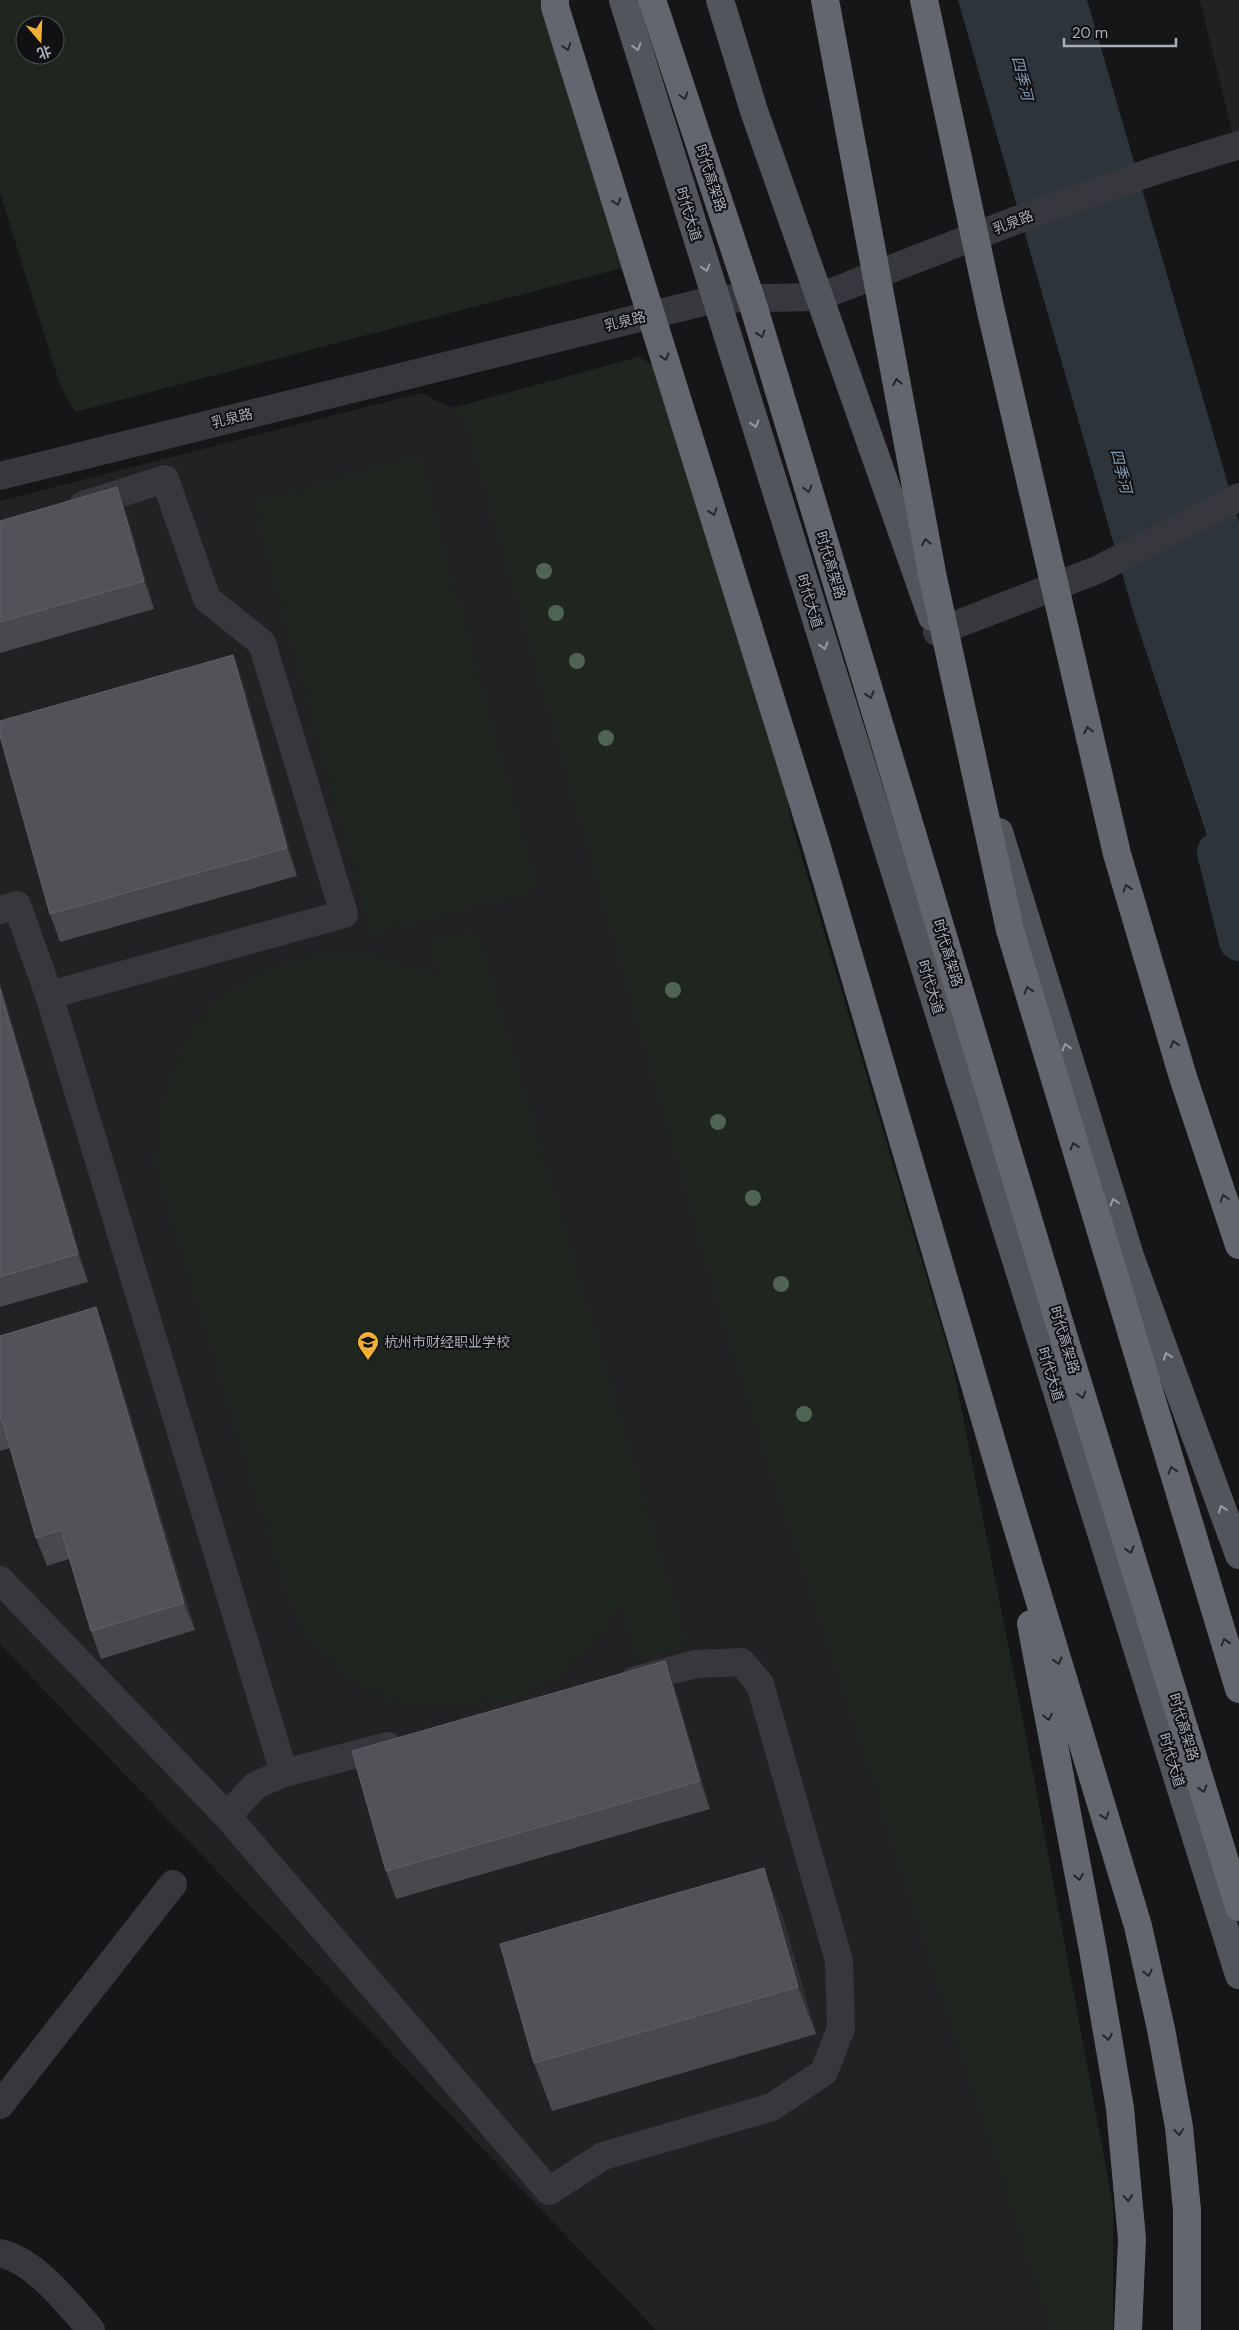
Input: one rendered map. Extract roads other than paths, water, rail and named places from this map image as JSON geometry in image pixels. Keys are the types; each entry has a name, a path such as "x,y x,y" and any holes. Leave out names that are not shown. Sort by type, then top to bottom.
{"highway":[{"path":"555,0 555,7 815,841 1003,1480 1138,1926 1161,2029 1179,2127 1187,2210 1186,2330"},
{"name":"时代高架路","path":"652,0 754,308 1057,1315 1239,1907"},
{"path":"825,0 933,578 1010,930 1239,1689"},
{"path":"924,0 990,308 1117,854 1184,1076 1239,1245"},
{"path":"1003,1480 1093,1950 1120,2108 1132,2238 1128,2330"}],"main road":[{"name":"时代大道","path":"623,0 1239,1974"},
{"path":"720,0 754,110 937,632 1130,1256 1239,1554"}],"street":[{"name":"乳泉路","path":"0,476 716,299 819,297 1014,221 1154,171 1239,145"},
{"path":"49,995 344,914 262,643 207,600 166,479 55,514"},
{"path":"937,632 1097,570 1239,497"},
{"path":"0,910 17,905 49,995 284,1773"},
{"path":"0,1580 227,1816 549,2191 603,2156 772,2107 824,2072 841,2028 839,1961 760,1684 741,1662 695,1664 609,1687"},
{"path":"227,1816 256,1785 284,1773 408,1740"},
{"path":"0,2106 173,1884"},
{"path":"0,2253 13,2256 57,2290 91,2330"}],"water":[{"path":"958,0 1087,0 1239,522 1239,932 1135,618"}],"waterway":[{"name":"四季河","path":"1217,852 1239,941"}],"place":[{"name":"杭州市财经职业学校","path":"368,1361"}]}
